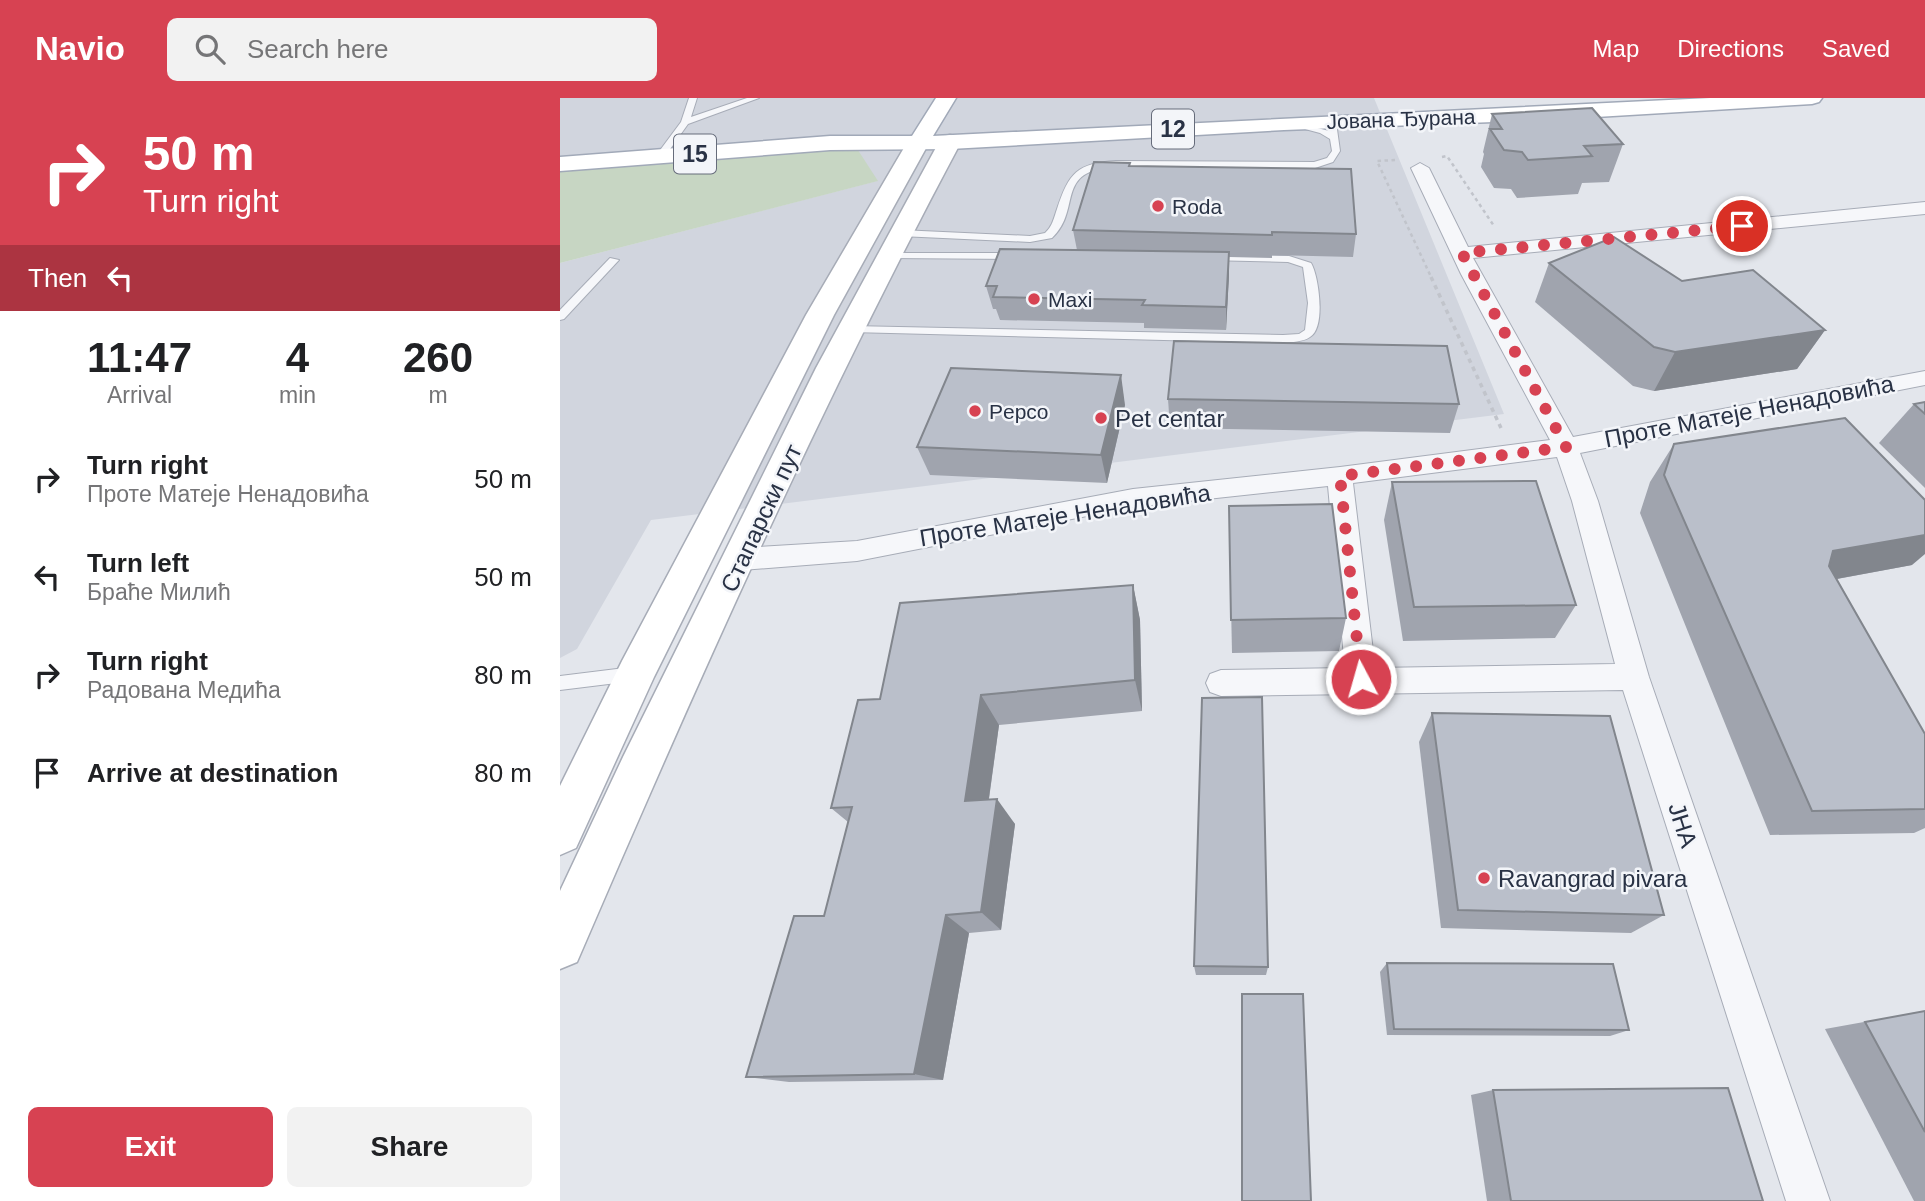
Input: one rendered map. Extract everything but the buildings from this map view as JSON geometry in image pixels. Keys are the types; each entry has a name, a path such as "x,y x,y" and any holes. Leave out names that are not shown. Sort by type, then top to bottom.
{"main road":[{"name":"Стапарски пут","path":"560,833 636,673 820,315 946,98"},
{"name":"Јована Ђурана","path":"560,164 830,143 957,130 1284,124 1333,130 1812,98"},
{"name":"Стапарски пут","path":"560,945 638,771 851,329 957,130"}],"street":[{"name":"ЈНА","path":"1420,169 1566,447 1585,501 1633,677 1808,1201"},
{"path":"1462,253 1925,208"},
{"name":"Проте Матеје Ненадовића","path":"742,559 857,551 1133,498 1340,476 1566,447 1925,377"},
{"path":"1340,476 1361,679"},
{"path":"1221,683 1633,677"}],"lane":[{"path":"660,157 685,122 693,98"},
{"path":"685,122 755,98"},
{"path":"894,244 1041,238 1048,236 1055,228 1073,177 1093,164 1315,165 1330,160 1334,155 1333,130"},
{"path":"894,244 1024,256"},
{"path":"851,329 1283,339 1301,337 1310,332 1314,323 1310,271 1307,265 1289,259 1192,258"},
{"path":"560,317 614,260"},
{"path":"560,683 636,673"}],"shaded area":[{"path":"560,98 1374,98 1504,414 651,520 577,649 560,658 560,263 877,181 560,169"}],"green space":[{"path":"856,147 878,181 560,263 560,169"}],"place":[{"name":"Roda","path":"1158,206"},
{"name":"Maxi","path":"1034,299"},
{"name":"Pepco","path":"975,411"},
{"name":"Pet centar","path":"1101,418"},
{"name":"Ravangrad pivara","path":"1484,878"}],"route":[{"path":"1361,679 1340,476 1566,447 1462,253 1742,226"}]}
